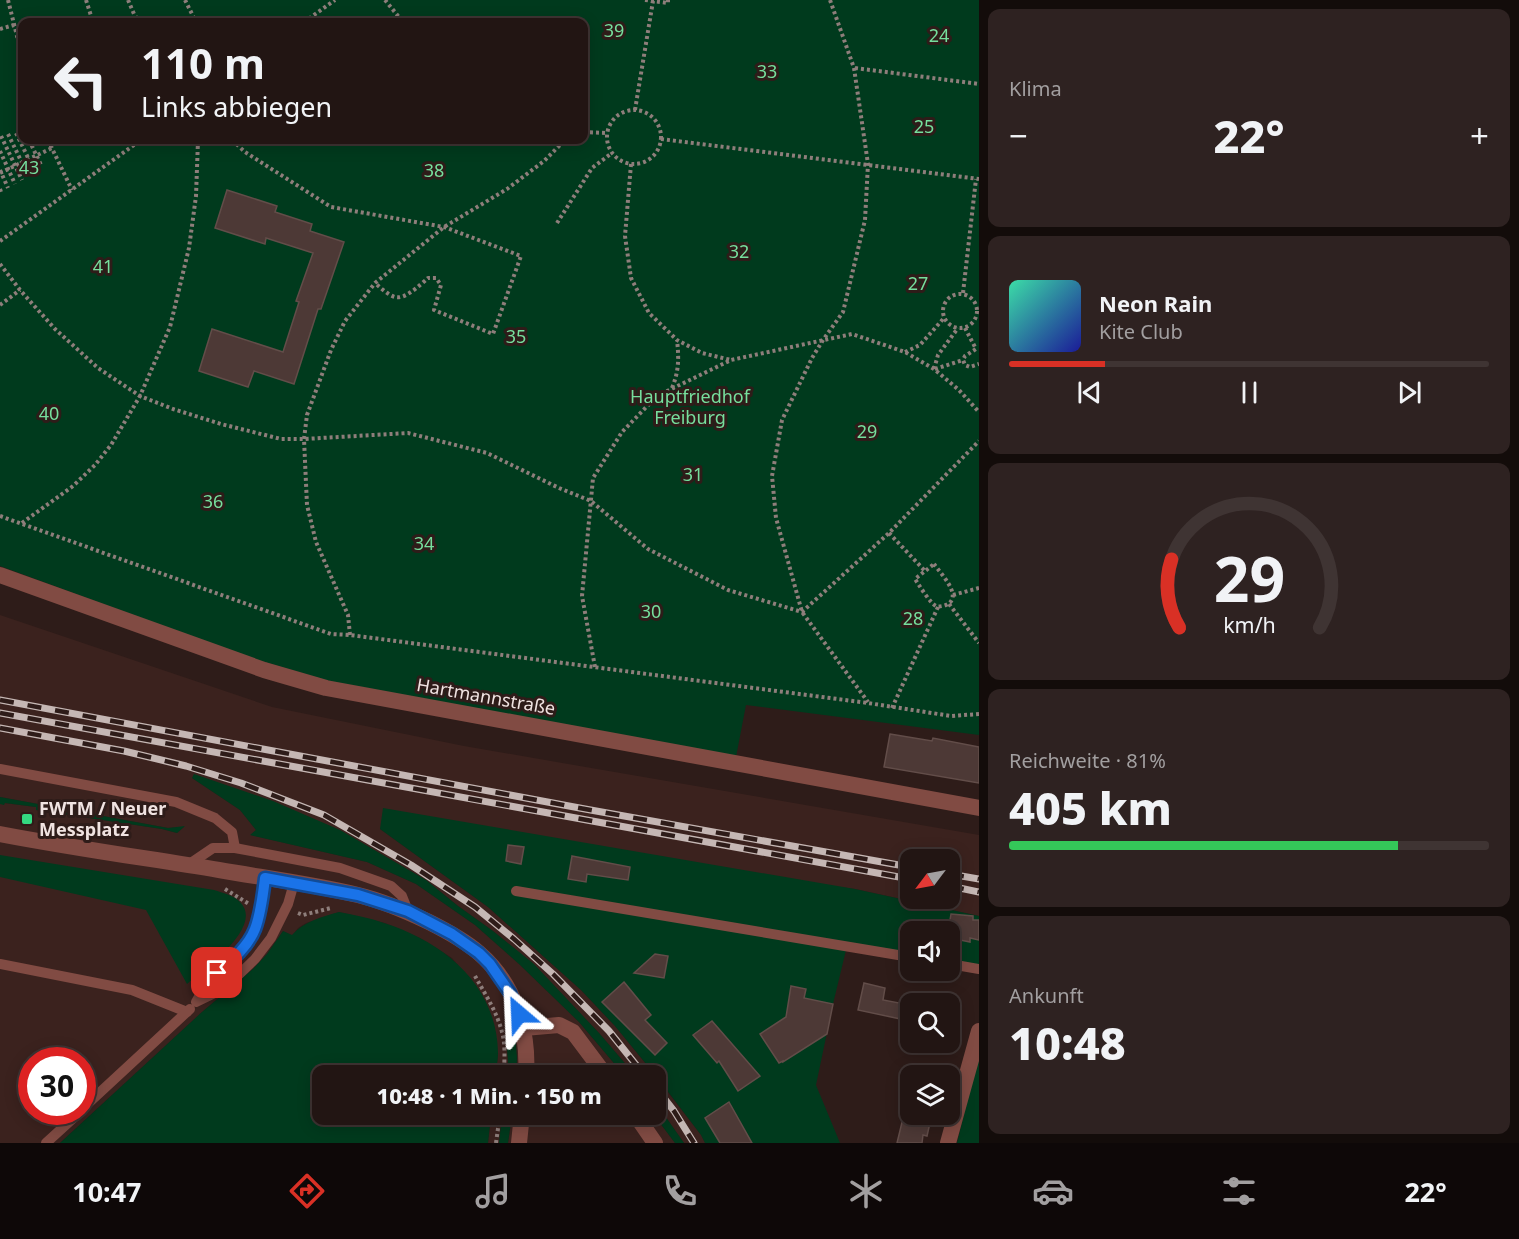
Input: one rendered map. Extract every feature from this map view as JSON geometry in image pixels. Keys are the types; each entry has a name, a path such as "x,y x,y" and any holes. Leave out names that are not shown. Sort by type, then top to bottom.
{"street":[{"name":"Hartmannstraße","path":"0,575 264,670 326,688 979,808"},
{"path":"0,834 358,895 408,911 452,934 479,953 490,964 510,993 524,1028 527,1065"},
{"path":"524,1028 559,1025 573,1032 598,1065"},
{"path":"948,1143 979,1031"},
{"path":"519,1143 521,1125"},
{"path":"643,1125 656,1143"}],"lane":[{"path":"0,769 176,802 215,818 232,832 235,848"},
{"path":"188,865 213,848 235,848 340,868 391,886 402,896 408,911"},
{"path":"96,1096 187,1012 196,1002 208,981 244,946 254,931 265,878"},
{"path":"196,1002 225,988 255,959 271,938 294,883"},
{"path":"516,891 900,955"},
{"path":"0,964 132,990 187,1012"},
{"path":"960,966 979,969"},
{"path":"46,1143 65,1125"}],"path":[{"path":"8,0 18,38"},
{"path":"86,0 92,18"},
{"path":"128,0 137,18"},
{"path":"185,0 194,18"},
{"path":"310,18 335,0"},
{"path":"385,0 401,18"},
{"path":"645,0 668,3 668,0"},
{"path":"830,0 854,68 868,164 865,220 843,312 812,358 782,420 771,476 776,518 802,612 868,703"},
{"path":"635,110 653,1"},
{"path":"0,29 15,25"},
{"path":"854,68 979,84"},
{"path":"635,110 654,119 661,138 658,149 651,158 642,163 631,164 620,161 612,153 607,144 607,133 610,123 616,116 625,111 635,110"},
{"path":"16,132 18,136"},
{"path":"588,132 607,133"},
{"path":"8,134 28,175"},
{"path":"1,136 22,180"},
{"path":"661,138 977,179 963,293"},
{"path":"22,144 35,172"},
{"path":"31,144 42,167"},
{"path":"50,144 72,190"},
{"path":"0,241 135,144"},
{"path":"21,524 73,486 95,465 111,445 140,396 170,327 189,248 196,196 198,144"},
{"path":"236,144 245,152 331,207 444,226 521,256 493,334 434,310 441,285 436,278 428,278 399,298 394,297 375,283"},
{"path":"350,635 348,615 316,542 307,505 304,439 307,415 331,350 345,321 375,283 444,226 507,189 544,161 561,144"},
{"path":"8,188 0,172 52,148"},
{"path":"0,151 15,184"},
{"path":"557,223 592,168 612,153"},
{"path":"631,164 625,236 631,278 649,313 676,340 702,353 731,360"},
{"path":"0,264 55,329 98,368 140,396 221,424 281,439 408,432 488,453 591,501 648,549 728,590 802,612"},
{"path":"0,305 20,290"},
{"path":"956,293 963,293 977,304 978,313 971,325 958,328 950,325 942,312 946,300 956,293"},
{"path":"905,352 920,345 944,318"},
{"path":"934,369 938,354 958,328"},
{"path":"934,369 963,360 977,348 965,328"},
{"path":"595,667 582,596 593,478 622,432 657,396 731,360 852,334 905,352 934,369 959,390 979,412"},
{"path":"672,388 678,375 679,357 676,340"},
{"path":"963,360 965,365 970,367 979,364"},
{"path":"802,612 889,533 979,441"},
{"path":"0,516 331,634 868,703 951,716 979,714"},
{"path":"889,533 925,571"},
{"path":"934,564 953,595 949,603 938,607 915,579 934,564"},
{"path":"953,595 979,588"},
{"path":"949,603 979,643"},
{"path":"892,708 938,607"},
{"path":"220,886 246,904 261,906"},
{"path":"284,911 303,915 329,908 339,908"},
{"path":"475,974 492,1005 502,1033 504,1065"},
{"path":"496,1143 498,1125"}],"shaded area":[{"path":"0,615 272,707 464,746 979,835 979,916 947,909 960,909 960,849 900,849 900,899 855,889 380,829 488,907 581,990 615,1026 647,1065 626,1065 534,965 426,880 339,830 192,778 240,810 256,830 251,835 367,862 416,884 475,925 519,964 579,1022 616,1065 517,1065 515,1035 510,1033 506,1036 508,1065 497,1065 495,1031 482,994 452,958 420,938 385,923 339,912 306,923 292,936 283,931 253,969 202,1012 96,1110 96,1047 18,1047 18,1125 80,1125 60,1143 0,1143 0,804 36,807 36,810 177,833 184,827 168,828 0,797"},
{"path":"666,1090 705,1143 684,1143 666,1117"},
{"path":"490,1125 501,1125 499,1143 488,1143"},
{"path":"510,1125 662,1125 675,1143 508,1143"}],"green space":[{"name":"Hauptfriedhof Freiburg","path":"0,0 979,0 979,735 746,705 736,757 329,681 245,656 0,566"},
{"path":"194,774 273,801 340,830 426,880 534,964 626,1065 616,1065 579,1022 475,925 416,884 367,862 250,835 256,830 240,810 192,778"},
{"path":"0,797 168,828 185,826 177,833 36,810 36,807 5,803 4,805 0,804"},
{"path":"383,808 855,889 900,899 900,909 947,909 979,916 979,966 960,963 960,921 900,921 900,954 847,946 816,1085 840,1143 705,1143 666,1089 666,1065 647,1065 581,990 488,907 380,829"},
{"path":"0,855 214,890 240,902 246,912 245,923 229,947 187,984 146,910 0,877"},
{"path":"339,912 373,920 406,931 446,955 477,987 488,1007 495,1029 498,1058 497,1065 312,1065 312,1125 490,1125 488,1143 60,1143 80,1125 96,1125 96,1110 202,1012 253,969 283,931 292,935 308,923"},
{"path":"509,1033 515,1035 517,1065 508,1065 506,1035"},
{"path":"979,1052 979,1143 957,1143"},
{"path":"666,1117 684,1143 675,1143 662,1125 666,1125"},
{"path":"501,1125 511,1125 508,1143 499,1143"}],"building":[{"path":"227,190 277,206 275,212 312,224 310,231 344,242 321,309 318,309 294,384 254,371 248,387 199,371 212,329 283,352 299,302 296,301 313,253 266,238 265,244 215,228"},
{"path":"890,734 932,741 933,738 979,747 979,783 884,767"},
{"path":"508,845 524,847 521,864 506,861"},
{"path":"572,856 630,867 628,880 587,874 586,882 568,879"},
{"path":"951,914 973,916 973,920 979,920 979,940 970,938 970,942 960,940 960,921 950,921"},
{"path":"655,954 668,956 664,978 634,973"},
{"path":"624,982 651,1015 645,1020 667,1043 655,1055 602,1002"},
{"path":"864,983 885,988 883,1000 900,1003 900,1019 858,1010"},
{"path":"791,986 806,989 804,998 833,1004 827,1034 779,1063 760,1034 786,1017"},
{"path":"712,1021 760,1076 738,1091 719,1061 717,1063 693,1035"},
{"path":"729,1102 752,1143 720,1143 705,1118"},
{"path":"901,1125 930,1125 927,1136 923,1135 922,1143 897,1143"}],"railway":[{"path":"0,700 900,865"},
{"path":"0,713 900,877"},
{"path":"0,728 124,751 186,766 241,783 324,815 411,865 475,907 553,974 609,1031 636,1065"},
{"path":"960,876 979,879"},
{"path":"960,888 979,892"},
{"path":"666,1101 694,1143"}],"place":[{"name":"FWTM / Neuer Messplatz","path":"27,819"}],"route":[{"path":"217,973 244,946 254,931 265,878 358,895 389,904 408,911 452,934 479,953 497,972 519,1014"}],"park label":[{"name":"39","path":"614,31"},
{"name":"24","path":"939,36"},
{"name":"33","path":"767,72"},
{"name":"25","path":"924,127"},
{"name":"43","path":"29,168"},
{"name":"38","path":"434,171"},
{"name":"32","path":"739,252"},
{"name":"41","path":"103,267"},
{"name":"27","path":"918,284"},
{"name":"35","path":"516,337"},
{"name":"40","path":"49,414"},
{"name":"29","path":"867,432"},
{"name":"31","path":"693,475"},
{"name":"36","path":"213,502"},
{"name":"34","path":"424,544"},
{"name":"30","path":"651,612"},
{"name":"28","path":"913,619"}]}
